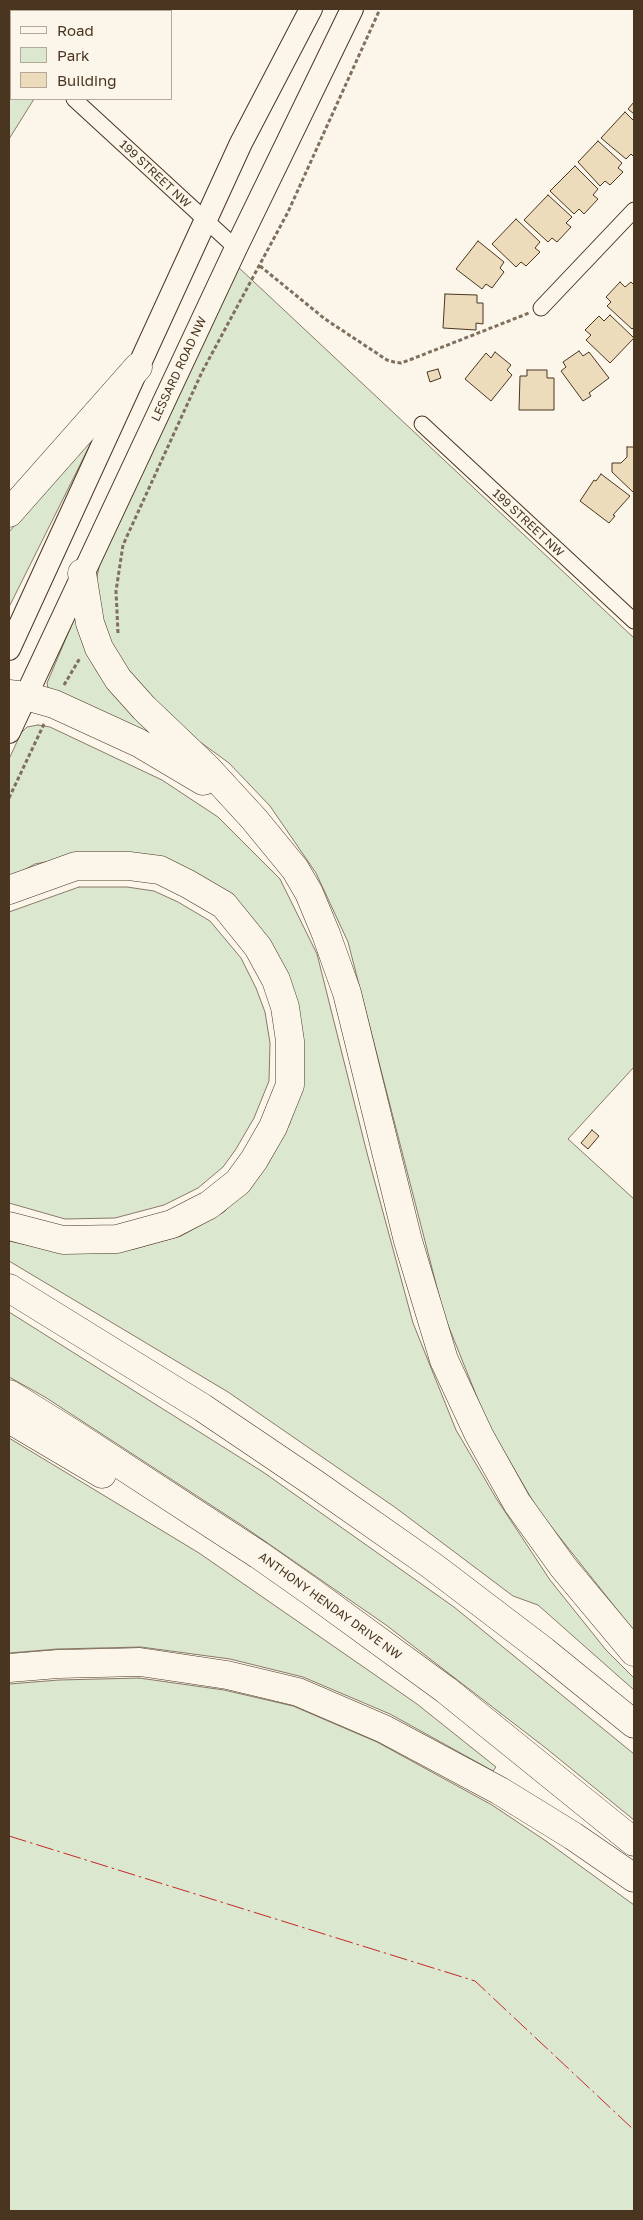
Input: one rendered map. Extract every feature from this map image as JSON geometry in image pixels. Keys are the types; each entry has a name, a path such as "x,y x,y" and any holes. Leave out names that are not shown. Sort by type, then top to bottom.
{"highway":[{"path":"9,513 138,367"},
{"path":"82,573 90,623 98,648 118,679 144,708 208,769 254,819 295,869 309,892 347,993 408,1241 444,1360 479,1435 517,1503 563,1567 634,1652"},
{"path":"17,695 54,704 139,743 186,769 224,794 254,819"},
{"path":"9,890 76,866 129,866 160,870 188,884 224,905 258,947 276,980 285,1007 290,1041 290,1085 273,1127 254,1160 238,1182 209,1205 172,1224 117,1239 63,1240 9,1226"},
{"path":"9,1288 203,1408 314,1482 431,1565 544,1651 634,1724"},
{"name":"ANTHONY HENDAY DRIVE NW","path":"9,1394 75,1435 314,1593 446,1690 634,1842"},
{"path":"9,1419 176,1519 314,1593"},
{"path":"9,1668 58,1664 140,1662 227,1675 298,1692 384,1728 500,1791 573,1836 634,1878"}],"main road":[{"path":"9,649 246,134 311,9"},
{"name":"LESSARD ROAD NW","path":"9,732 17,695 82,573 352,9"}],"street":[{"name":"199 STREET NW","path":"75,100 236,248"},
{"path":"541,308 634,210"},
{"name":"199 STREET NW","path":"422,424 634,621"}],"path":[{"path":"113,638 118,634 116,591 123,545 202,372 288,212 380,9"},
{"path":"260,266 325,319 387,360 394,362 412,359 541,308"}],"green space":[{"path":"9,69 10,100 33,100 9,139"},
{"path":"237,266 634,638 634,1067 568,1139 634,1199 634,1631 538,1510 487,1422 444,1315 348,942 316,873 270,806 229,763 152,707 114,665 95,587 100,562"},
{"path":"88,439 92,441 9,607 9,532"},
{"path":"75,617 84,647 96,670 106,684 146,725 147,730 145,733 53,692 48,688 47,683"},
{"path":"38,725 50,727 162,780 218,817 280,879 317,954 367,1153 413,1323 456,1430 496,1498 550,1580 606,1650 634,1678 634,1690 538,1605 513,1596 396,1508 228,1392 9,1261 9,1241 51,1250 87,1253 134,1249 181,1236 224,1212 268,1164 290,1123 303,1063 224,895 87,854 35,864 9,878 9,759 21,733 27,727"},
{"path":"79,887 127,887 154,891 178,902 210,921 241,958 256,988 265,1012 270,1043 269,1081 254,1118 223,1167 198,1188 164,1205 115,1218 65,1219 9,1203 9,912"},
{"path":"9,1312 263,1472 454,1607 634,1754 634,1820 547,1749 386,1625 243,1526 45,1397 9,1377"},
{"path":"9,1438 199,1553 417,1704 496,1767 493,1771 390,1714 303,1677 230,1659 141,1647 57,1649 9,1653"},
{"path":"139,1678 224,1690 293,1706 377,1742 492,1805 546,1841 634,1905 634,2211 9,2211 9,1684 59,1680"}],"building":[{"path":"634,102 634,114 628,109"},
{"path":"625,112 634,121 634,157 631,154 626,159 601,138"},
{"path":"598,141 622,163 618,168 623,172 610,185 605,181 600,186 578,162"},
{"path":"575,166 598,189 593,195 598,199 584,214 579,209 574,214 550,191"},
{"path":"548,195 572,217 566,223 571,227 557,242 552,238 548,242 524,220"},
{"path":"516,219 540,242 535,248 540,252 526,266 521,262 516,267 492,244"},
{"path":"478,241 504,262 500,268 504,272 492,288 486,284 482,289 456,269"},
{"path":"620,282 625,287 631,282 634,285 634,327 632,329 607,306 611,302 606,297"},
{"path":"445,294 477,295 477,303 483,303 483,324 476,323 476,330 443,328"},
{"path":"610,315 634,338 610,363 586,340 591,335 585,330 599,316 604,321"},
{"path":"579,351 583,356 589,352 609,378 589,393 591,396 583,401 561,371 566,367 563,362"},
{"path":"495,352 511,365 507,370 512,375 491,401 465,379 486,353 491,358"},
{"path":"438,369 441,378 430,382 427,372"},
{"path":"527,370 547,370 547,378 554,378 554,410 519,410 520,376 527,376"},
{"path":"627,447 634,447 634,493 612,472 612,463 621,463 627,457"},
{"path":"601,474 630,496 613,515 615,516 609,523 580,501 594,480 596,481"},
{"path":"592,1130 599,1136 588,1149 581,1143"}],"power":[{"path":"9,1836 475,1981 634,2130"}]}
